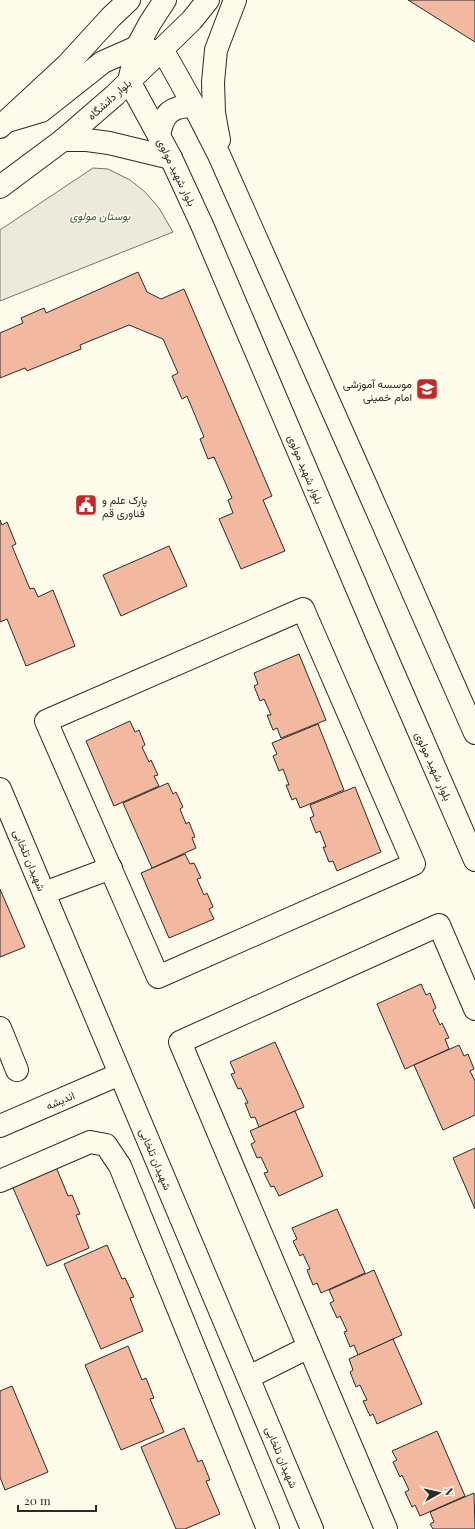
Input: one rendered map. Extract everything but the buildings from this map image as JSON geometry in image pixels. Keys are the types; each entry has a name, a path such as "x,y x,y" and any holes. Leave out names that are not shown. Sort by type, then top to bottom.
{"street":[{"path":"4,124 68,64 110,17 129,0"},
{"path":"129,81 137,47 165,0"},
{"name":"بلوار دانشگاه","path":"0,188 62,140 129,81 192,20 208,0"},
{"path":"219,155 218,136 214,113 216,50 235,0"},
{"path":"4,124 41,111 103,62 137,47 162,49 219,155 368,488 475,733"},
{"name":"بلوار شهید مولوی","path":"129,81 171,158 202,225 376,633 475,860"},
{"path":"159,136 162,123 169,112 181,106 194,106"},
{"path":"62,140 87,140 109,143 171,158"},
{"path":"303,609 414,864 158,977 110,868 46,721 303,609"},
{"name":"شهیدان تلخابی","path":"0,789 312,1529"},
{"path":"44,893 110,868"},
{"path":"386,1529 180,1042 439,925 475,1009"},
{"path":"0,1028 17,1070"},
{"name":"انديشه","path":"0,1126 120,1074"},
{"path":"0,1181 90,1142 106,1145 120,1166 268,1529"},
{"path":"249,1377 309,1347"}],"green space":[{"name":"بوستان مولوی","path":"93,168 108,169 130,180 144,191 159,208 173,232 0,301 0,230"}],"place":[{"name":"موسسه آموزشی امام خمینی","path":"427,389"},
{"name":"پارک علم و فناوری قم","path":"86,505"}]}
